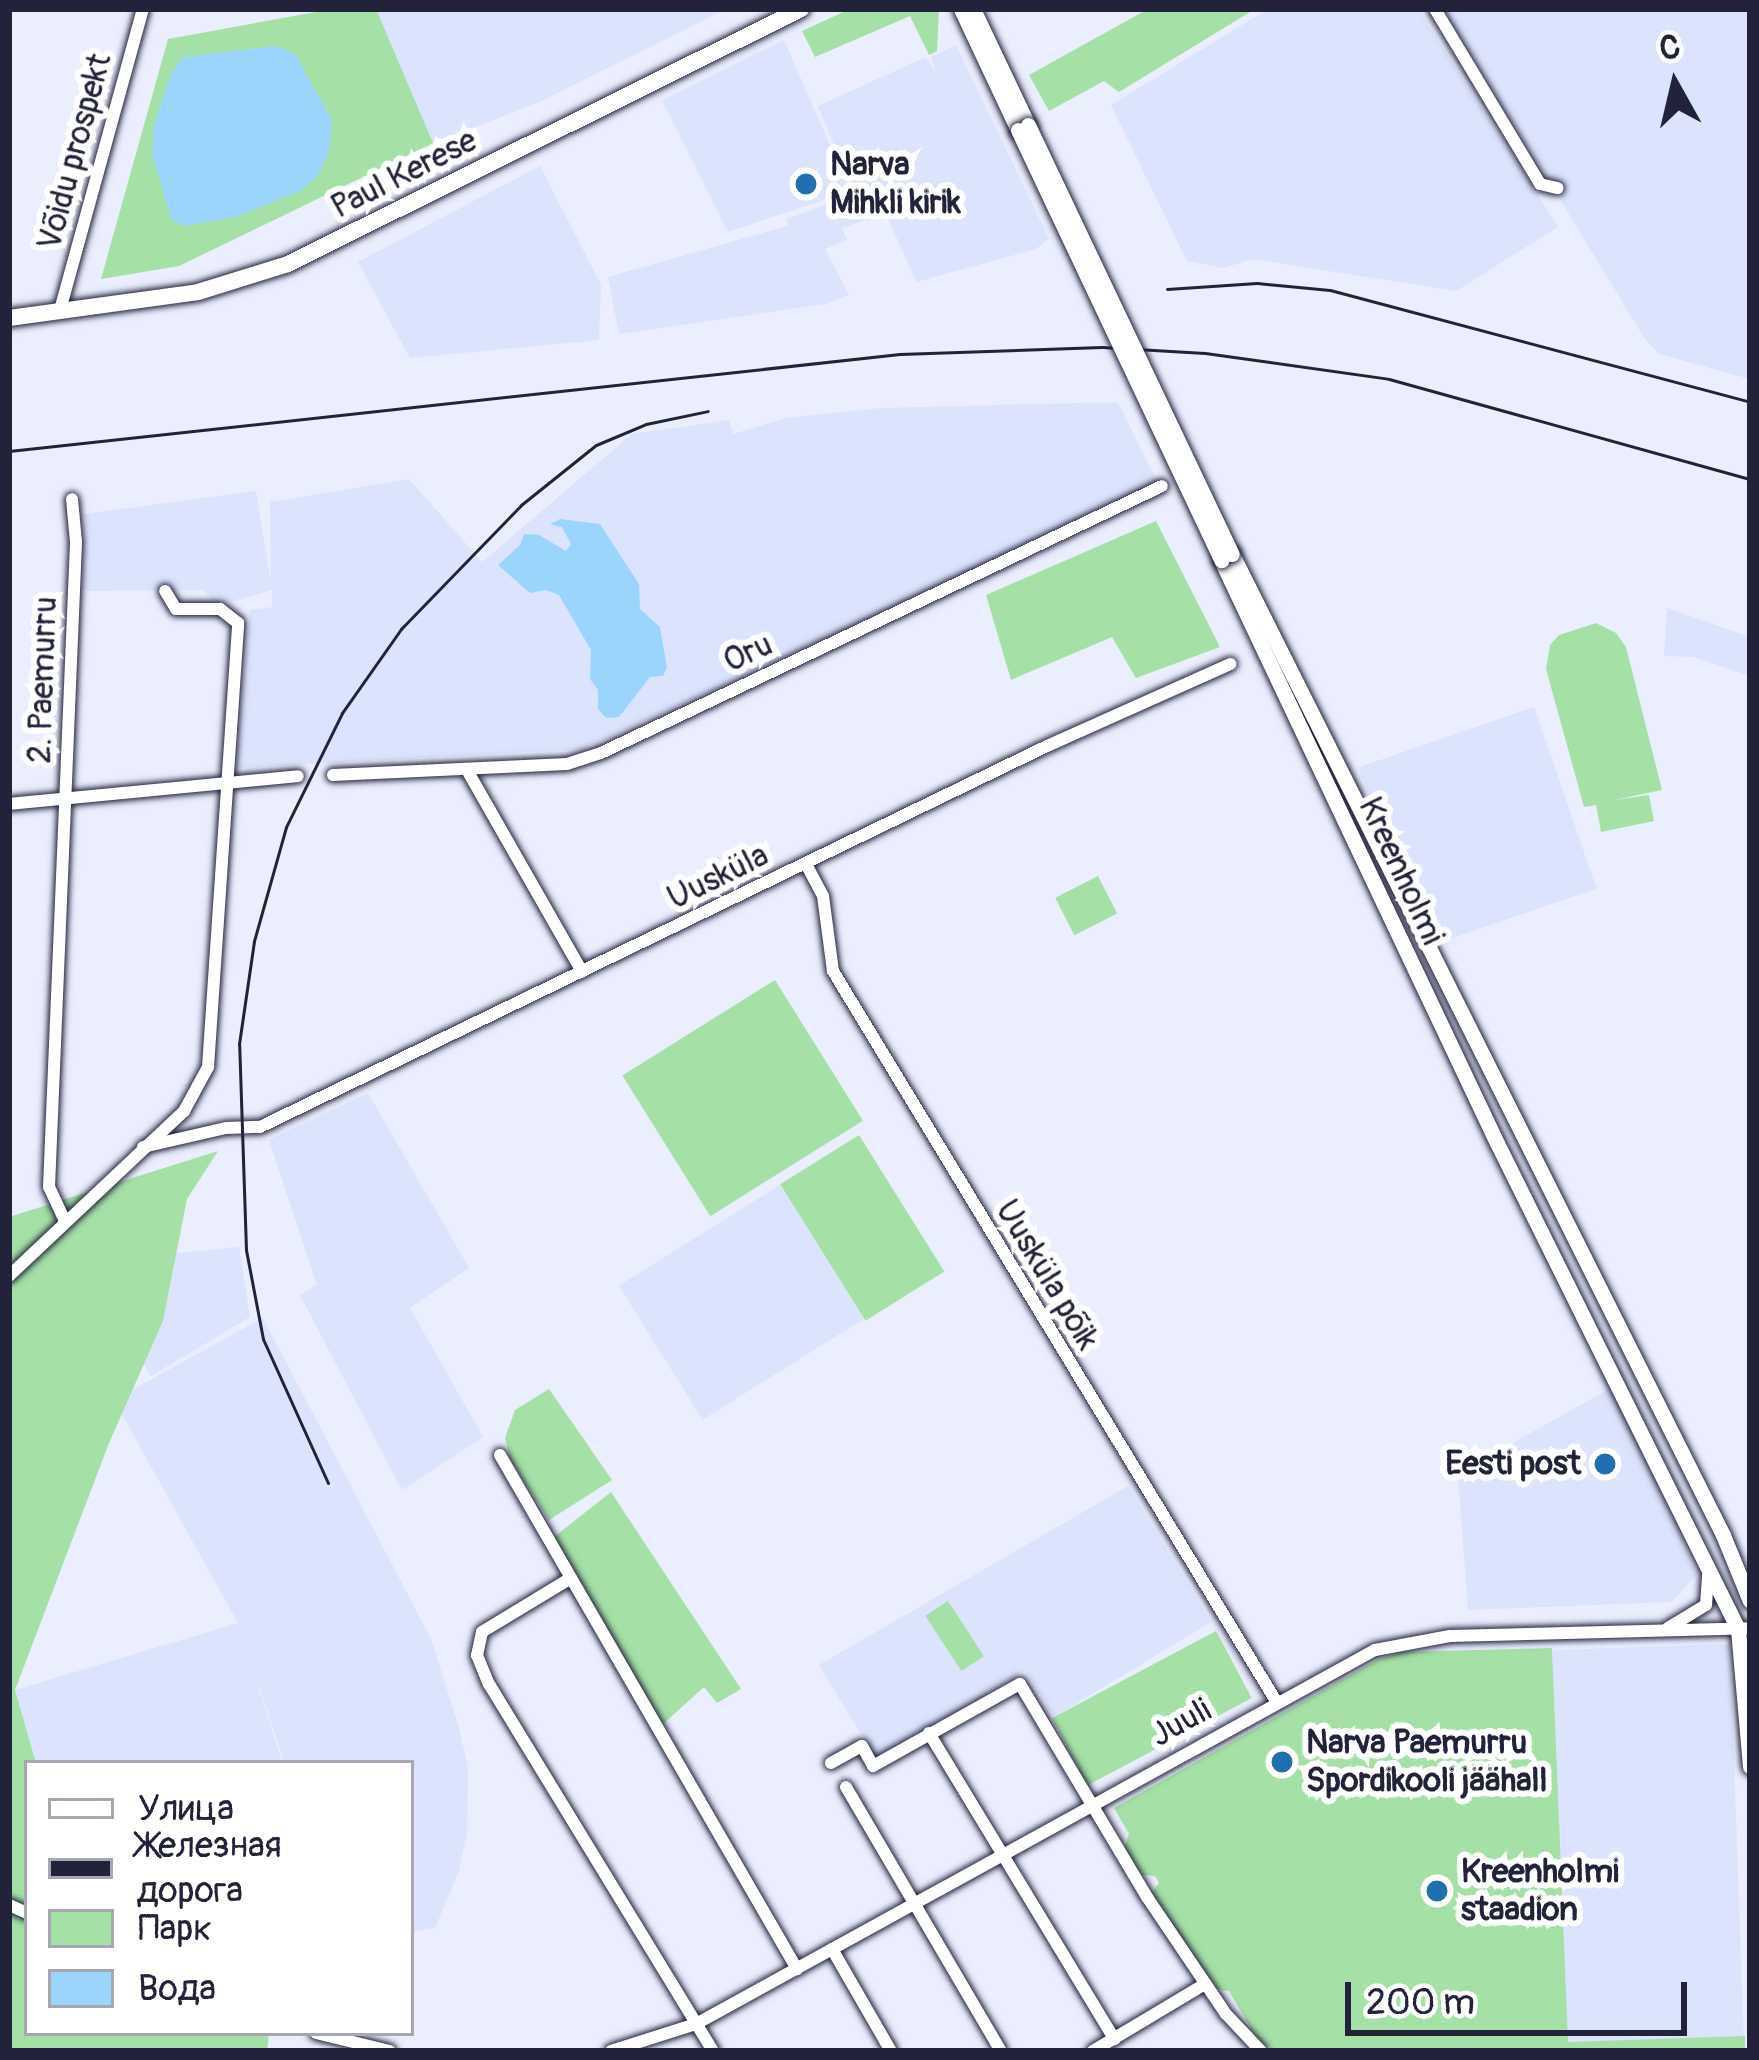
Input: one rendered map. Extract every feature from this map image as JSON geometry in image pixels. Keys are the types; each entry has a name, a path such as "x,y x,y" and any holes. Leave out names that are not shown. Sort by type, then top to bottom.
{"highway":[{"name":"Paul Kerese","path":"9,318 199,292 288,264 801,9"}],"main road":[{"name":"Kreenholmi","path":"961,9 1023,128 1226,557 1497,1143 1744,1629 1750,1766"},
{"name":"Kreenholmi","path":"974,9 1023,128"},
{"name":"Kreenholmi","path":"1226,557 1520,1131 1750,1600"},
{"path":"1497,1143 1520,1131"},
{"path":"1622,1389 1644,1378"}],"street":[{"name":"Võidu prospekt","path":"60,310 143,9"},
{"path":"1435,9 1540,184 1558,188"},
{"name":"Oru","path":"333,775 568,764 601,753 1162,485"},
{"name":"2. Paemurru","path":"64,1219 49,1187 76,542 72,499"},
{"path":"9,1276 195,1098 208,1067 238,623 220,609 176,609 165,591"},
{"name":"Uusküla","path":"142,1147 226,1128 260,1126 1117,713 1231,664"},
{"path":"467,770 581,972"},
{"path":"9,804 229,779 298,776"},
{"name":"Uusküla põik","path":"806,864 823,896 833,971 1276,1701"},
{"path":"500,1455 797,1969"},
{"path":"1662,1631 1706,1605 1708,1563"},
{"path":"571,1578 482,1632 477,1655 488,1684 713,2051"},
{"name":"Juuli","path":"611,2051 696,2024 1276,1701 1403,1642 1744,1629"},
{"path":"831,1763 862,1746 873,1766 1020,1684 1205,1984 1261,2051"},
{"path":"929,1732 1125,2051"},
{"path":"846,1787 1001,2051"},
{"path":"832,1949 885,2049"},
{"path":"1093,2051 1205,1984"},
{"path":"328,2036 390,2051"}],"shaded area":[{"path":"367,9 726,9 537,103 433,143"},
{"path":"1268,9 1418,9 1558,227 1456,291 1252,259 1224,268 1187,261 1111,105"},
{"path":"1444,9 1750,9 1750,379 1659,354 1645,339"},
{"path":"784,40 850,191 728,232 662,100"},
{"path":"956,45 1049,239 1036,249 916,282 875,188 869,191 881,214 842,228 847,240 825,249 849,295 826,304 619,334 608,277 788,226 786,219 855,195 818,106 926,57 936,74 931,57"},
{"path":"540,166 601,285 599,340 410,358 358,262"},
{"path":"1118,402 1159,486 582,749 236,768 250,610 272,607 272,590 216,606 204,590 83,591 84,514 256,491 271,582 270,502 409,479 482,562 632,434 729,420 733,434 786,418 881,408"},
{"path":"1667,608 1750,637 1750,676 1694,657 1664,656"},
{"path":"1534,707 1597,889 1422,949 1359,767"},
{"path":"368,1093 469,1268 410,1308 483,1437 402,1490 300,1295 317,1285 269,1140"},
{"path":"780,1185 864,1319 703,1420 619,1286"},
{"path":"239,1247 250,1317 151,1376 96,1281 144,1256"},
{"path":"263,1318 431,1639 458,1724 468,1768 467,1831 459,1871 435,1928 414,1932 414,1760 283,1760 245,1640 281,1760 35,1760 15,1690 238,1623 114,1400"},
{"path":"1616,1385 1697,1574 1672,1602 1468,1610 1458,1474"},
{"path":"1128,1486 1211,1622 1054,1717 1025,1670 877,1760 819,1665"},
{"path":"1730,1644 1744,2051 1566,2051 1552,1650"}],"green space":[{"path":"332,9 376,9 433,143 179,266 101,279 168,39"},
{"path":"850,9 939,9 937,51 929,55 910,16 815,57 802,31"},
{"path":"1148,9 1255,9 1119,92 1104,81 1049,111 1029,75"},
{"path":"1156,521 1220,647 1136,678 1112,637 1011,680 986,595"},
{"path":"1596,623 1616,633 1626,647 1662,790 1614,800 1649,795 1654,821 1601,832 1596,805 1584,807 1546,669 1550,645 1559,635"},
{"path":"1098,876 1117,913 1074,935 1055,898"},
{"path":"775,980 863,1121 710,1216 622,1075"},
{"path":"859,1135 944,1272 865,1321 780,1184"},
{"path":"218,1151 187,1199 163,1321 109,1443 15,1690 35,1760 24,1760 24,2036 269,2036 267,2051 9,2051 9,1217"},
{"path":"549,1389 612,1480 549,1520 510,1459 505,1438 515,1410"},
{"path":"611,1492 741,1689 717,1703 704,1687 661,1726 554,1537"},
{"path":"948,1601 984,1656 961,1671 925,1616"},
{"path":"1216,1631 1252,1698 1087,1785 1052,1718"},
{"path":"1552,1648 1568,2042 1745,2036 1745,2051 1275,2051 1257,2039 1229,1991 1215,1989 1151,1893 1159,1883 1155,1876 1141,1875 1124,1848 1129,1834 1114,1808 1379,1659 1403,1652"}],"water":[{"path":"276,46 295,54 332,120 329,152 318,175 302,190 236,217 184,226 171,219 152,154 154,125 171,74 183,57"},
{"path":"560,519 600,524 639,584 640,609 660,627 667,668 663,676 650,677 619,717 606,718 598,709 598,690 590,679 591,650 559,595 546,590 530,593 498,565 520,545 524,534 539,535 566,551 571,544 562,527 550,524"}],"railway":[{"path":"1167,289 1257,283 1330,290 1750,402"},
{"path":"9,451 900,354 1102,347 1205,353 1389,379 1750,479"},
{"path":"328,1483 263,1339 246,1250 239,1044 254,941 286,827 342,713 401,629 521,505 596,445 646,424 708,411"}],"place":[{"name":"Narva Mihkli kirik","path":"806,184"},
{"name":"Eesti post","path":"1605,1464"},
{"name":"Narva Paemurru Spordikooli jäähall","path":"1282,1762"},
{"name":"Kreenholmi staadion","path":"1437,1891"}]}
